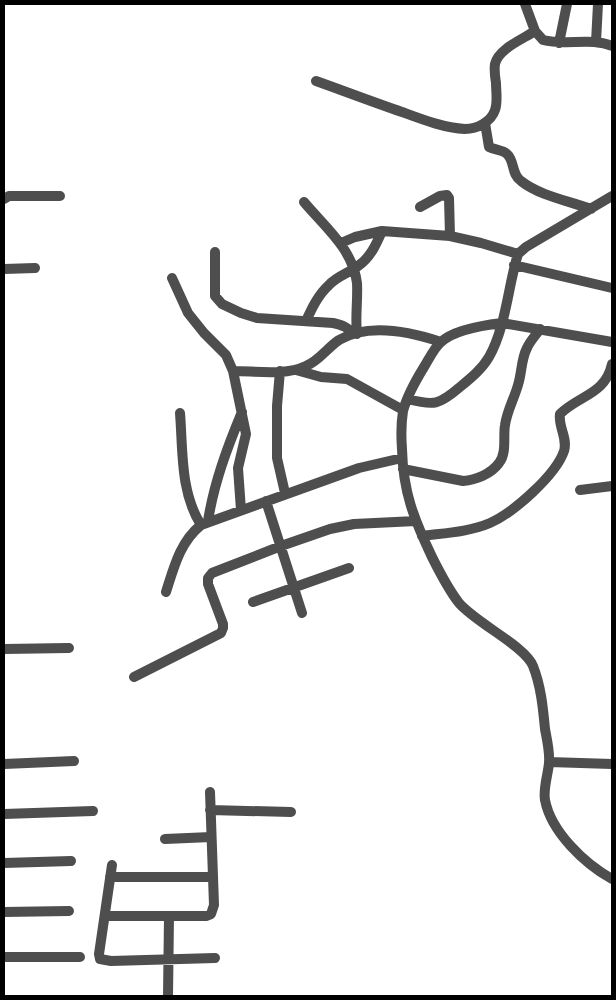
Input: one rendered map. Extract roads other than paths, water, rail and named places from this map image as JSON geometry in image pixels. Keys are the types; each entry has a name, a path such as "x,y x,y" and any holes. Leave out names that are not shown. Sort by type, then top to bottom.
{"street":[{"path":"525,4 535,31 543,40 559,43 596,42 612,46"},
{"path":"559,43 567,4"},
{"path":"596,42 598,4"},
{"path":"316,81 419,118 451,127 465,129 477,127 491,118 497,102 495,72 498,57 535,31"},
{"path":"485,123 489,147 510,157 514,173 521,182 538,191 591,209"},
{"path":"420,207 440,196 447,195 449,198 450,236"},
{"path":"4,199 10,196 60,196"},
{"path":"408,399 427,404 435,403 454,392 483,366 490,355 502,323 518,254 526,247 612,196"},
{"path":"304,202 340,243 354,269 358,296 355,334"},
{"path":"340,243 382,231 450,236 481,242 518,254"},
{"path":"306,321 320,294 328,285 354,269 369,256 382,231"},
{"path":"215,252 215,296 218,301 241,313 257,318 333,322 343,325 355,334"},
{"path":"514,265 612,288"},
{"path":"4,269 35,268"},
{"path":"172,278 188,314 226,355 233,371 246,434 238,468 241,510"},
{"path":"612,342 502,323 463,331 441,342 417,379 404,410 401,429 405,488 422,536 442,577 459,603 475,619 519,650 532,664 541,695 549,762 545,799 548,812 556,826 574,849 587,862 612,879"},
{"path":"166,592 180,551 188,537 205,523 359,468 402,464 462,481 481,477 500,462 503,453 504,426 518,384 524,354 540,329"},
{"path":"296,370 315,361 337,342 355,334 378,331 406,333 441,342"},
{"path":"422,536 470,529 490,523 529,495 552,474 564,450 566,442 559,419 560,414 598,390 606,380 612,364"},
{"path":"233,371 296,370 321,377 347,380 404,410"},
{"path":"280,371 277,406 277,458 286,494"},
{"path":"205,523 227,446 242,412"},
{"path":"180,413 185,484 188,499 193,512 205,523"},
{"path":"580,490 612,486"},
{"path":"266,501 302,612"},
{"path":"134,677 221,633 223,624 208,584 208,578 212,573 330,529 354,524 416,521"},
{"path":"253,602 349,568"},
{"path":"4,649 69,648"},
{"path":"4,764 74,761"},
{"path":"549,762 612,764"},
{"path":"105,916 206,916 211,914 214,905 210,792"},
{"path":"210,810 291,812"},
{"path":"4,814 93,811"},
{"path":"165,839 211,837"},
{"path":"4,863 71,861"},
{"path":"112,864 99,954 100,959 111,961 215,958"},
{"path":"110,878 213,877"},
{"path":"4,912 69,911"},
{"path":"168,996 169,916"},
{"path":"4,957 80,957"}]}
